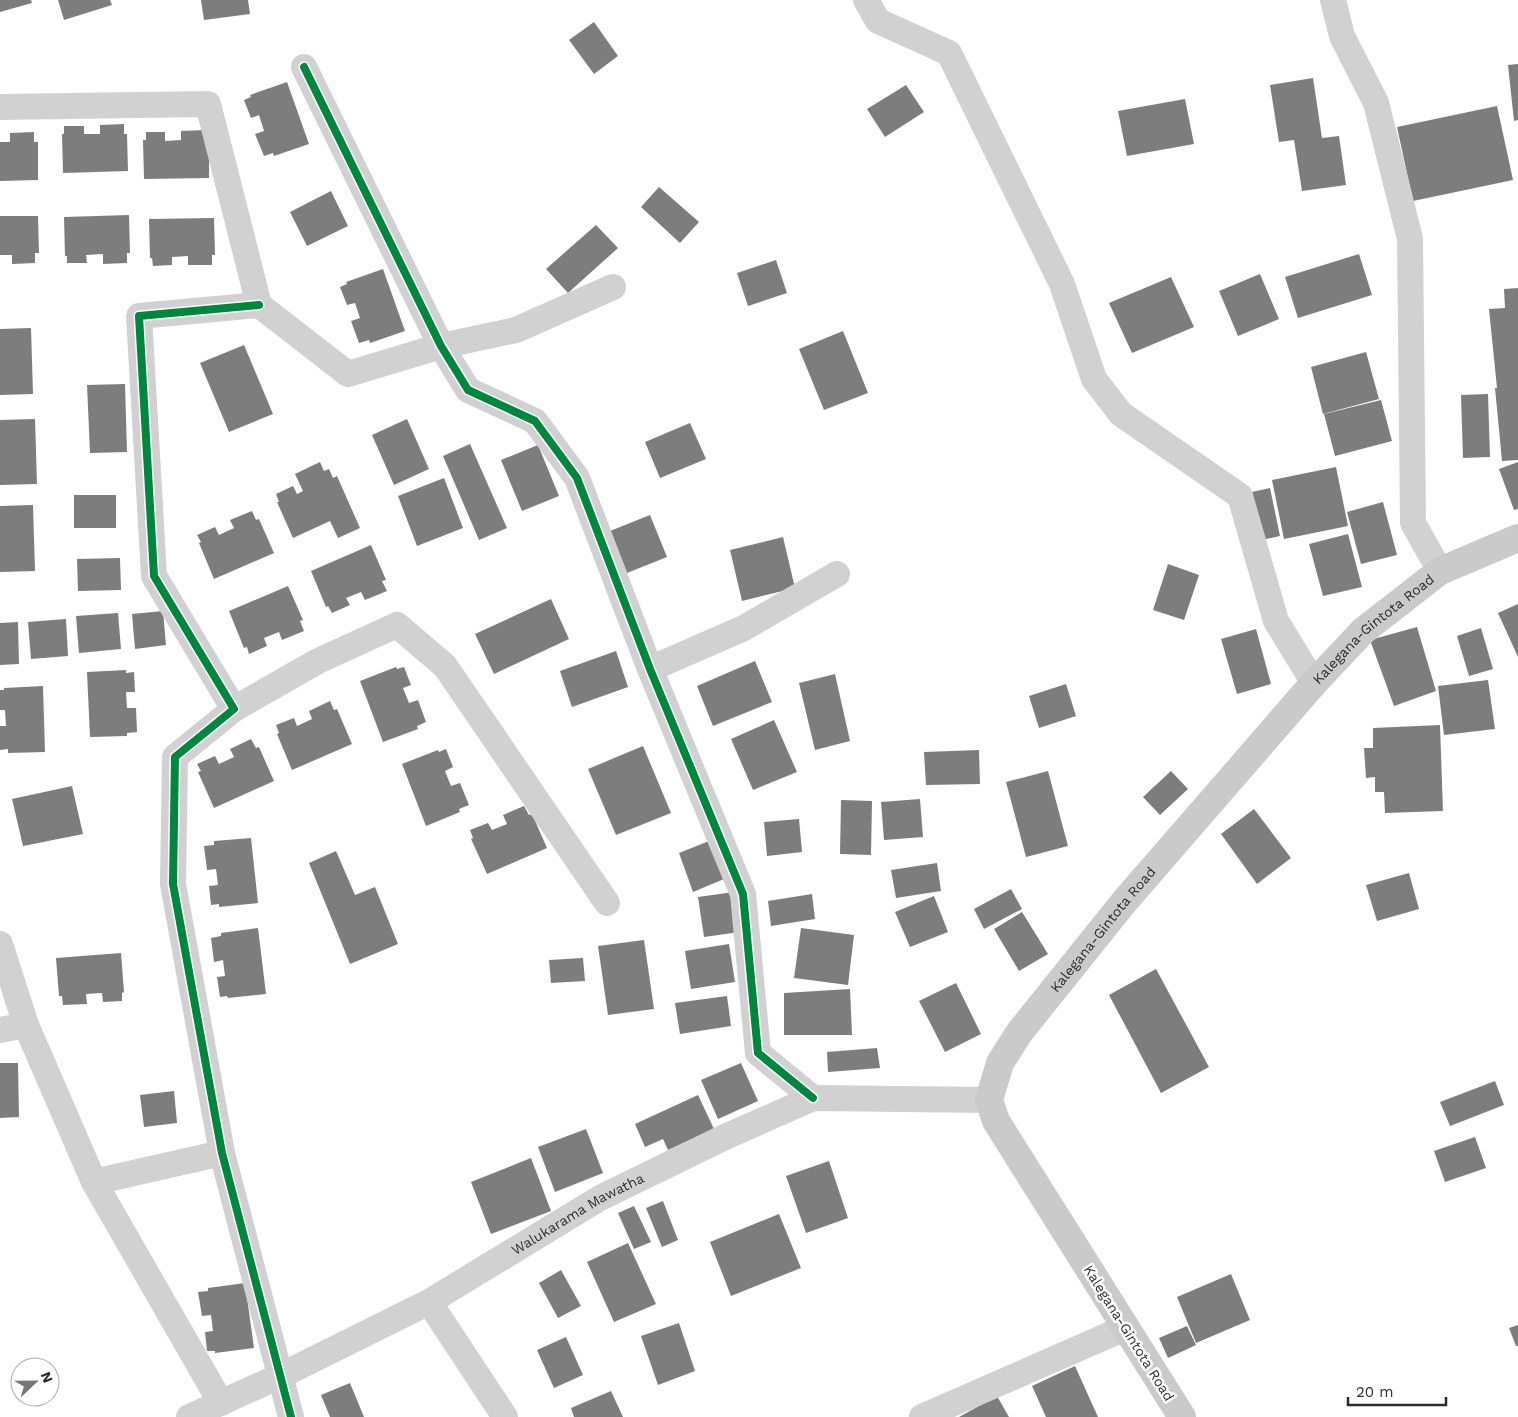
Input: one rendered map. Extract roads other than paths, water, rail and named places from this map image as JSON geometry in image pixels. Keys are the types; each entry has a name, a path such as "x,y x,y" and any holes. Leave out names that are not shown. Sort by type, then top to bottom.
{"main road":[{"name":"Kalegana-Gintota Road","path":"1182,1417 1124,1328 996,1121 989,1100 1000,1063 1019,1033 1124,902 1314,683 1363,631 1440,571 1518,538"}],"street":[{"path":"866,0 878,21 949,53 1062,284 1094,378 1122,414 1240,496 1276,621 1314,683"},
{"path":"1333,0 1342,36 1376,103 1410,239 1413,523 1440,571"},
{"path":"304,67 442,346 468,390 535,421 577,478 650,669 743,894 758,1053 813,1098"},
{"path":"0,107 208,104 258,305 348,374 442,346 516,330 613,287"},
{"path":"234,708 154,576 139,316 258,305"},
{"path":"650,669 744,628 837,574"},
{"path":"291,1417 222,1153 173,884 175,757 234,708 318,662 397,625 445,666 607,904"},
{"path":"0,944 26,1025 94,1182 221,1403"},
{"path":"0,1030 26,1025"},
{"name":"Walukarama Mawatha","path":"189,1417 280,1376 429,1302 600,1198 725,1136 813,1098 989,1100"},
{"path":"94,1182 222,1153"},
{"path":"429,1302 505,1417"},
{"path":"922,1417 1124,1328"}]}
